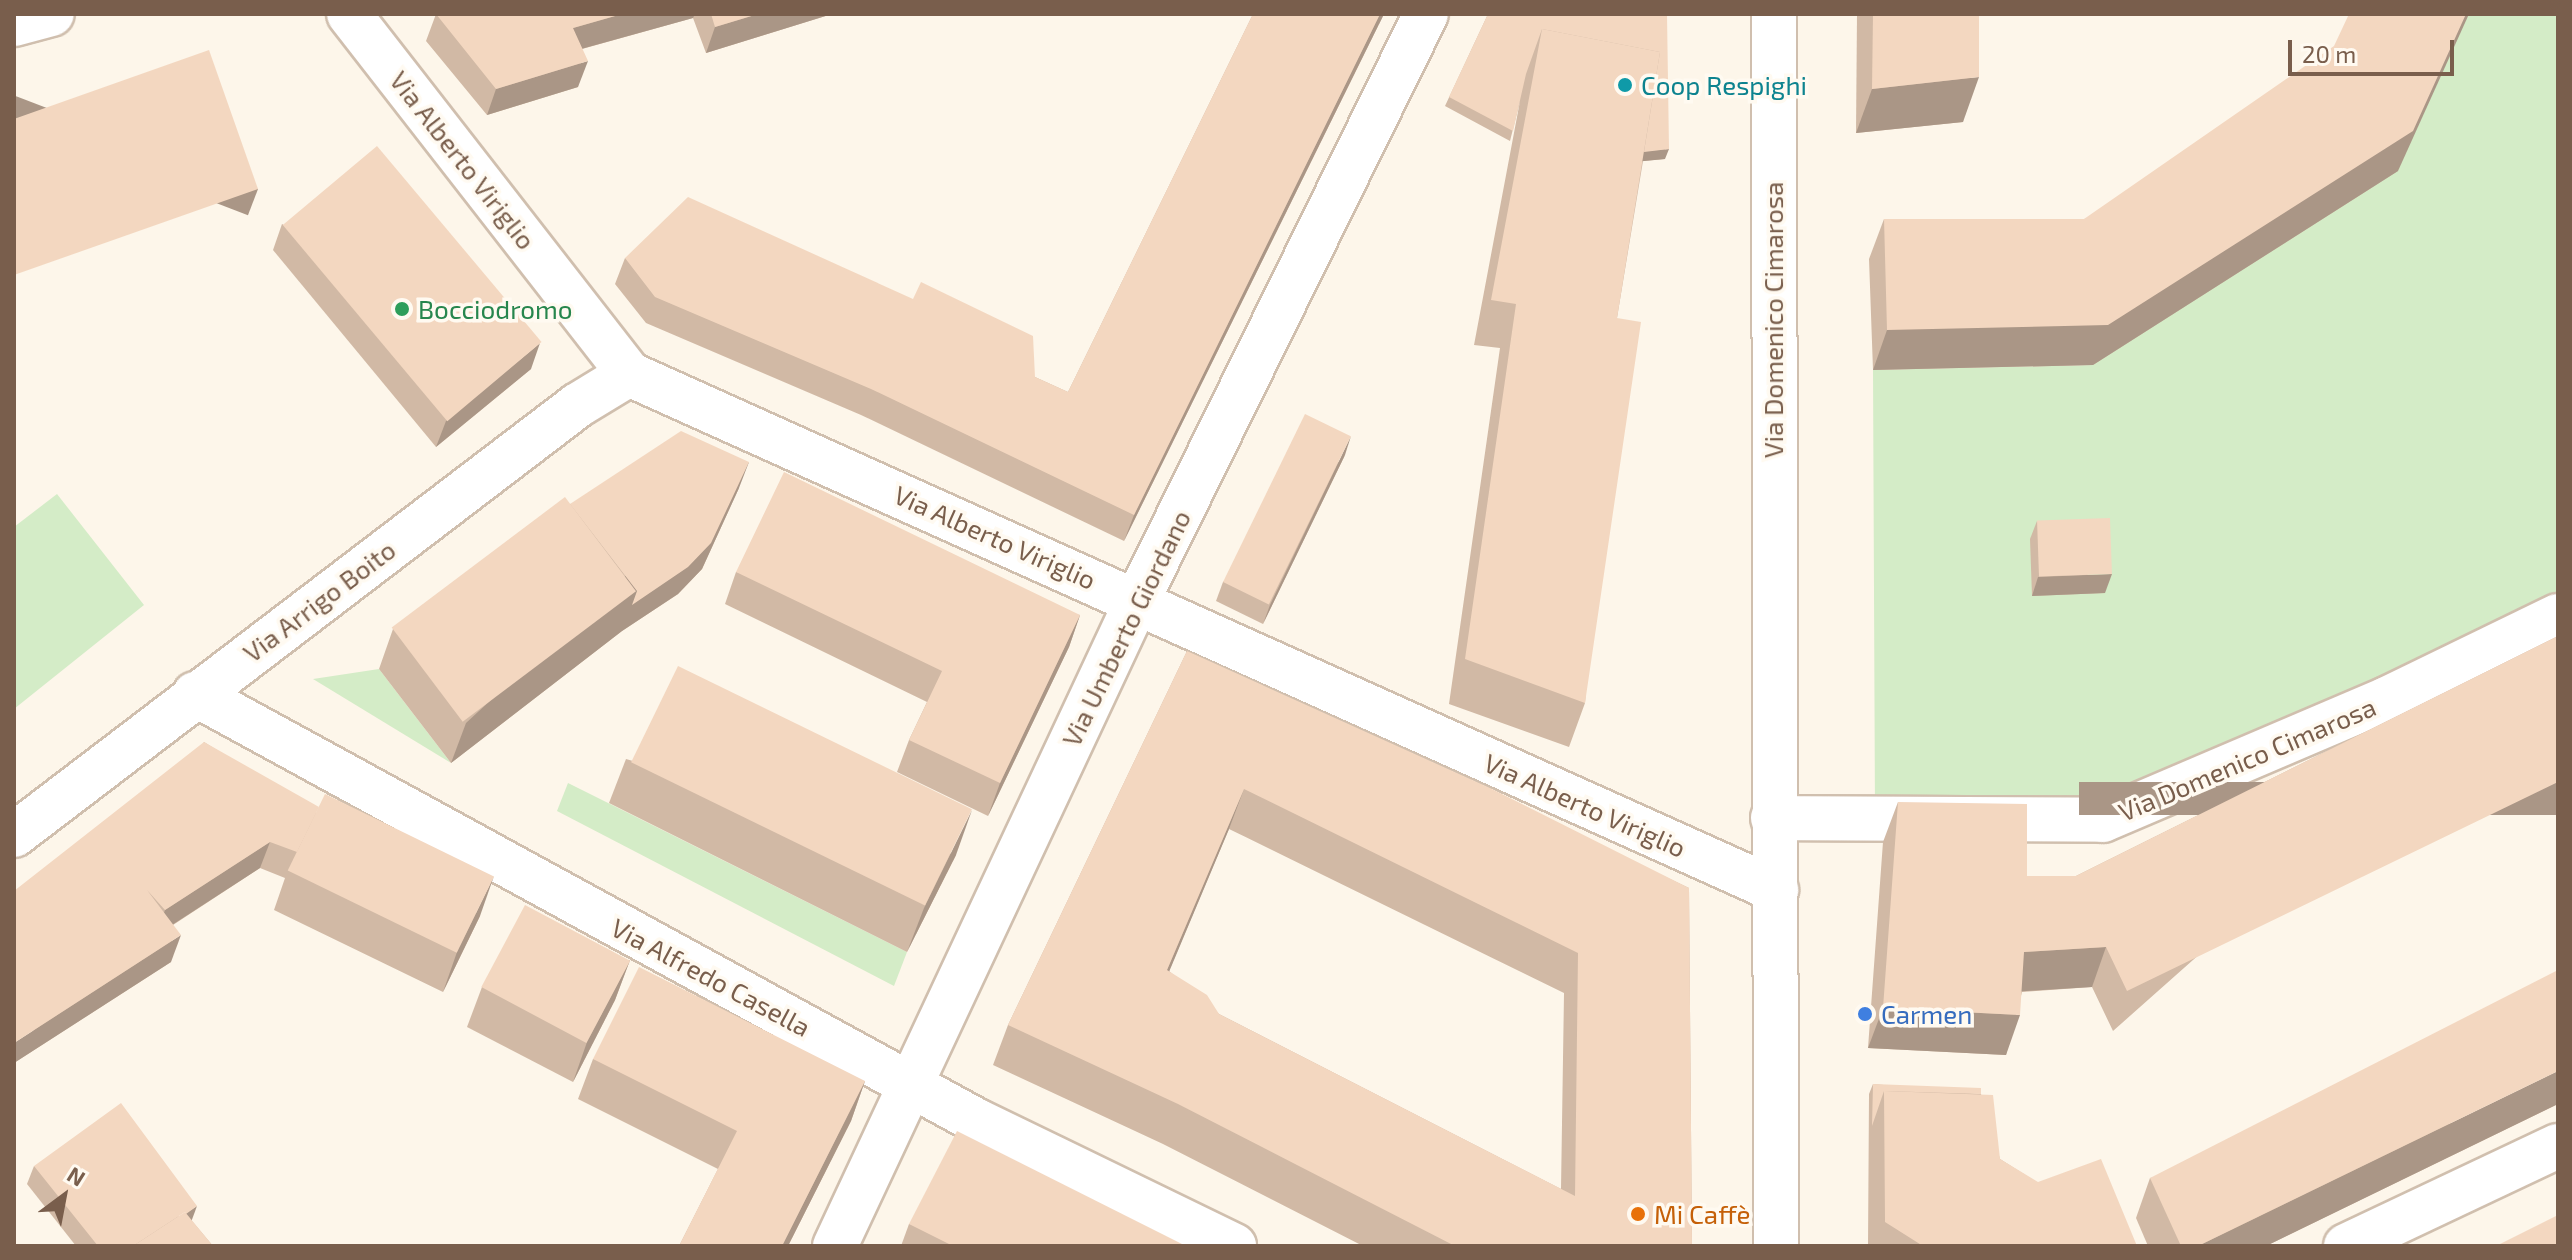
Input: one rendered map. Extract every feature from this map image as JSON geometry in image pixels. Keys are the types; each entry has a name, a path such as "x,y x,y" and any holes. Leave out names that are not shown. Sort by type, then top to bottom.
{"street":[{"path":"14,24 52,14"},
{"name":"Via Alberto Viriglio","path":"349,14 629,374 1776,890"},
{"name":"Via Umberto Giordano","path":"835,1246 1137,601 1426,14"},
{"name":"Via Domenico Cimarosa","path":"1774,14 1776,1246"},
{"name":"Via Arrigo Boito","path":"14,835 578,405 629,374"},
{"name":"Via Domenico Cimarosa","path":"1773,818 2103,820 2387,699 2558,616"},
{"name":"Via Alfredo Casella","path":"195,694 910,1084 1234,1246"},
{"path":"2346,1246 2558,1146"}],"green space":[{"path":"2469,14 2558,14 2558,622 2103,820 1875,817 1873,370 2093,365"},
{"path":"57,494 144,605 14,709 14,527"},
{"path":"379,669 451,763 313,679"},
{"path":"568,783 907,952 894,986 557,811"}],"building":[{"path":"436,14 622,14 573,28 588,61 496,89"},
{"path":"711,14 758,14 715,27"},
{"path":"1253,14 1380,14 1134,515 871,389 655,297 625,258 688,197 913,299 921,282 1033,336 1035,377 1068,392"},
{"path":"1488,14 1667,14 1669,149 1644,152 1660,52 1542,29 1526,74 1513,131 1449,97"},
{"path":"1873,14 1979,14 1979,77 1872,89"},
{"path":"2349,14 2466,14 2413,131 2108,325 1887,330 1884,219 2084,219 2334,46"},
{"path":"1542,29 1660,52 1617,318 1641,322 1585,703 1465,659 1516,304 1491,300"},
{"path":"209,50 258,189 14,275 14,119"},
{"name":"Bocciodromo","path":"377,146 542,342 447,421 283,225"},
{"path":"1305,414 1351,436 1269,604 1223,582"},
{"path":"681,431 749,462 711,543 688,567 632,605 637,591 570,504"},
{"path":"784,472 1080,615 1000,783 909,740 942,671 736,572"},
{"path":"565,497 636,591 463,722 392,628"},
{"path":"2110,518 2112,574 2039,577 2037,521"},
{"path":"2558,636 2558,782 2127,991 2106,947 2024,952 2020,1015 1883,1008 1898,802 2027,804 2027,876 2076,876"},
{"path":"1187,651 1490,788 1689,888 1692,1246 1455,1246 1178,1104 1008,1025","holes":["1244,789 1578,953 1575,1196 1219,1014 1207,995 1167,970"]},
{"path":"678,666 972,809 925,906 631,762"},
{"path":"204,742 319,807 297,852 270,842 165,910 147,890 181,935 14,1043 14,891"},
{"path":"325,794 494,876 457,953 288,870"},
{"path":"525,905 630,961 586,1043 481,987"},
{"path":"639,967 865,1081 782,1246 679,1246 737,1131 593,1059"},
{"path":"2558,970 2558,1071 2198,1246 2181,1246 2150,1178"},
{"path":"1873,1084 1981,1088 1981,1094 1884,1091 1872,1126"},
{"path":"1884,1091 1993,1095 2000,1159 2038,1182 2101,1159 2137,1246 1923,1246 1885,1222"},
{"path":"121,1103 197,1206 133,1246 98,1246 34,1166"},
{"path":"957,1131 1186,1246 953,1246 909,1224"},
{"path":"185,1212 213,1246 133,1246"},
{"path":"2558,1215 2558,1246 2496,1246"}],"place":[{"name":"Coop Respighi","path":"1625,85"},
{"name":"Bocciodromo","path":"402,309"},
{"name":"Carmen","path":"1865,1014"},
{"name":"Mi Caffè","path":"1638,1214"}]}
